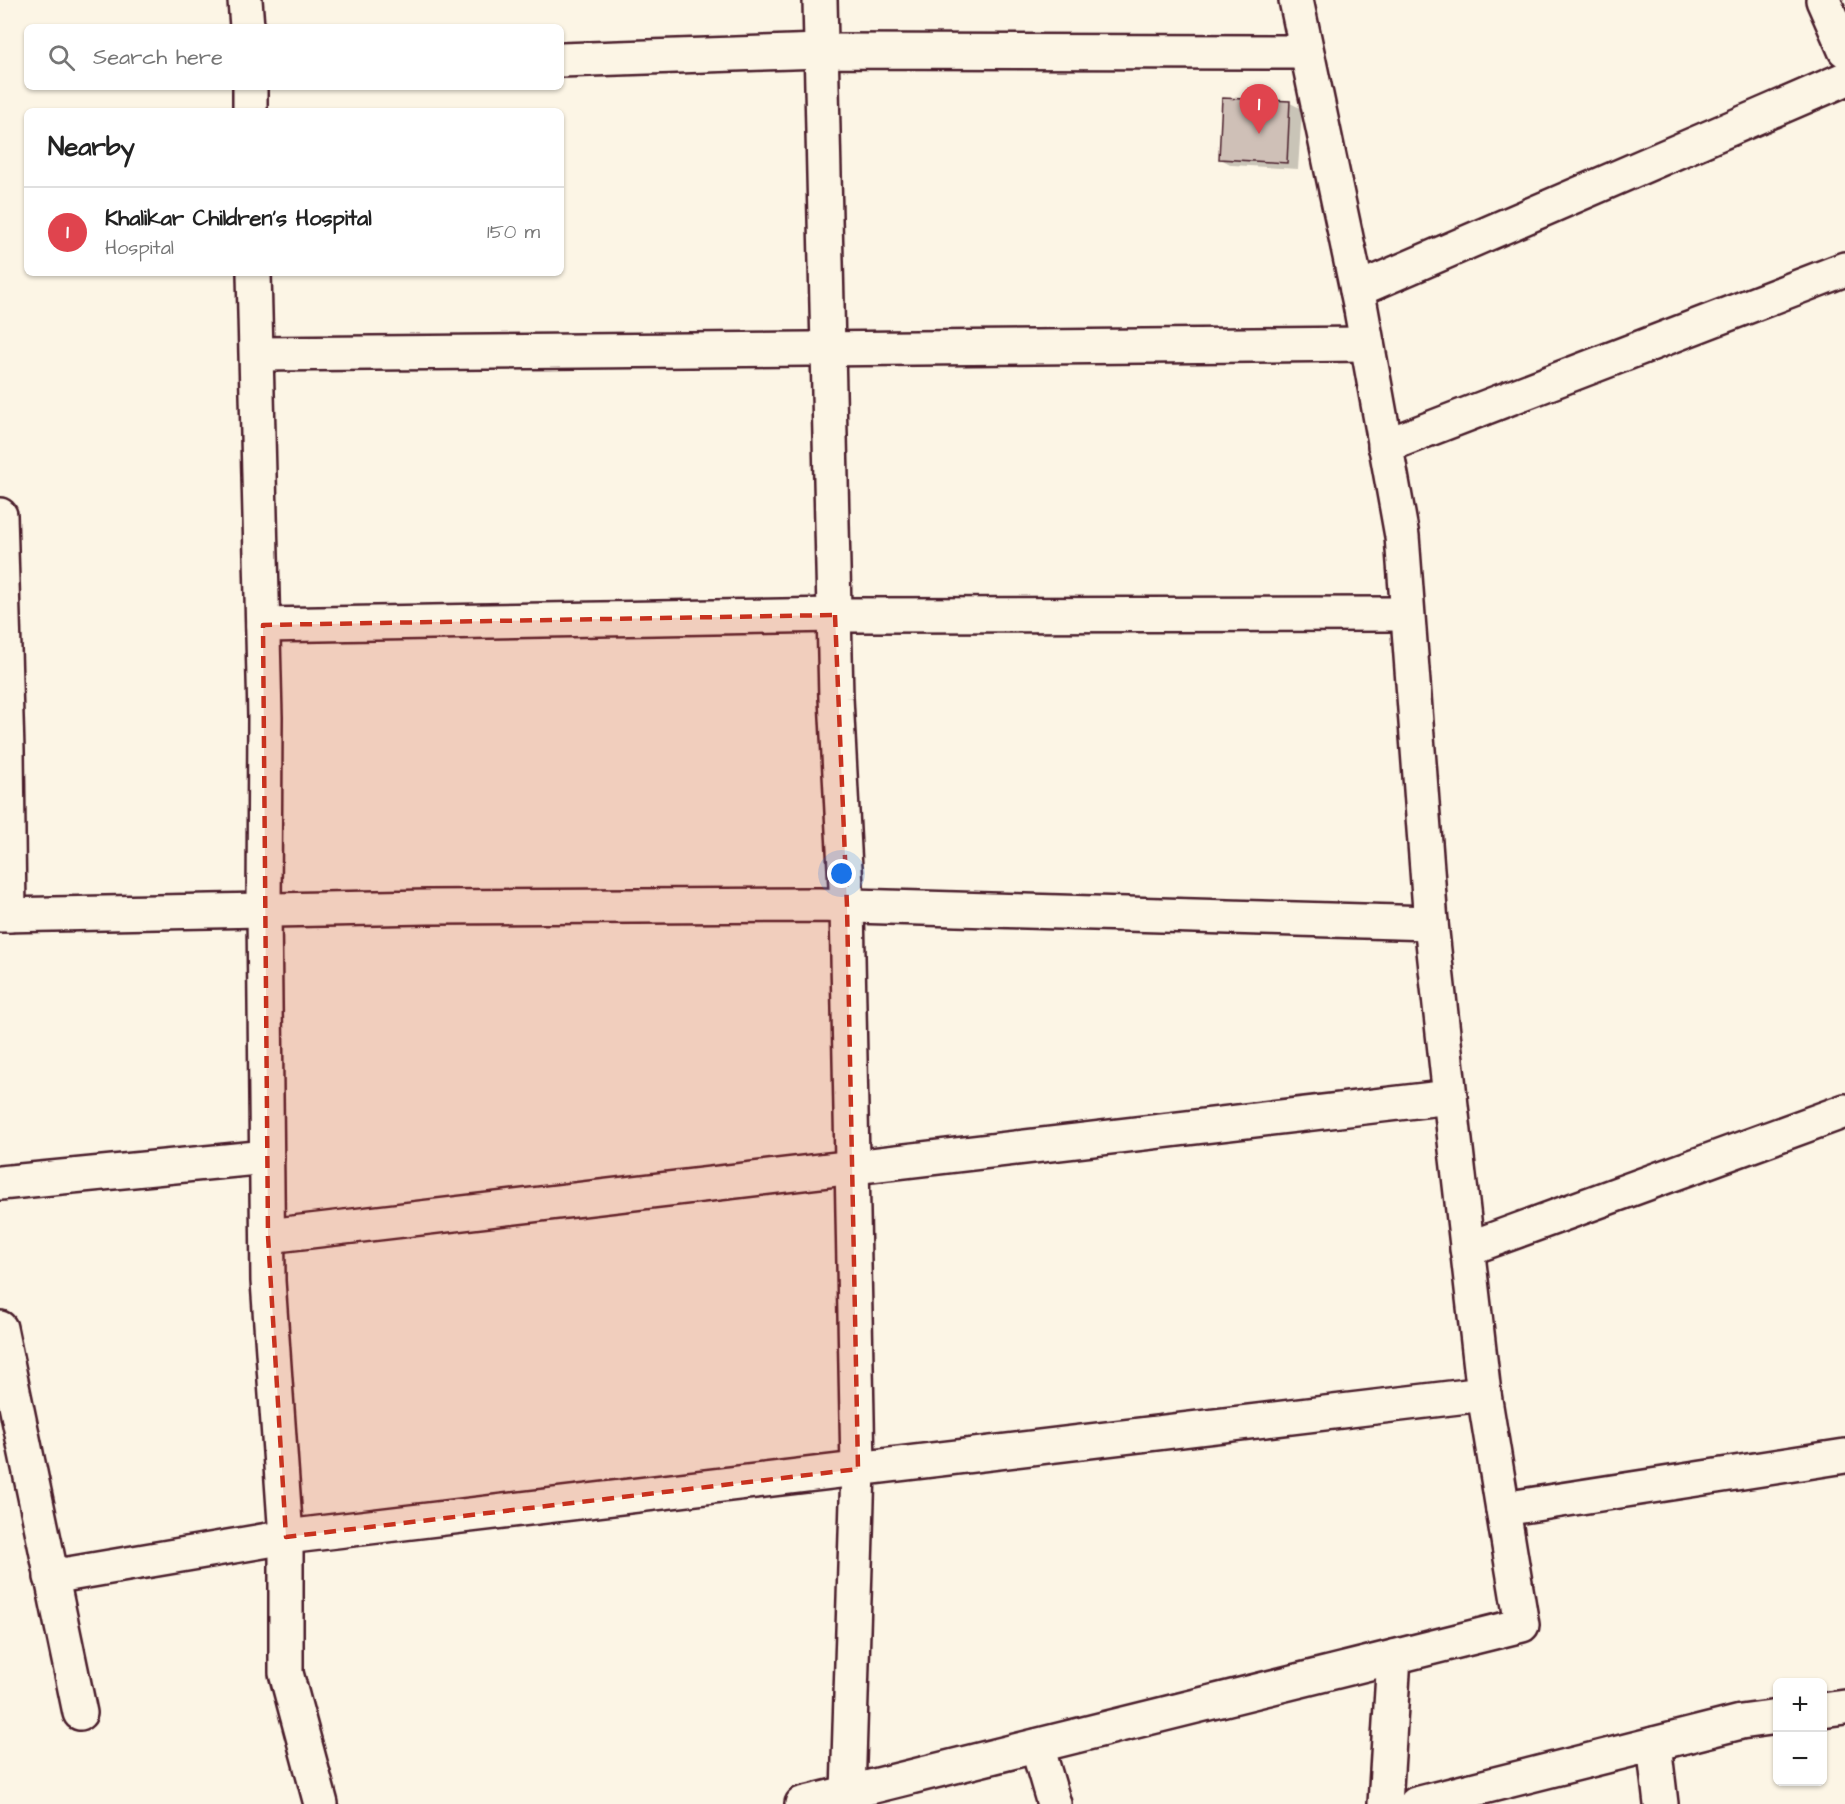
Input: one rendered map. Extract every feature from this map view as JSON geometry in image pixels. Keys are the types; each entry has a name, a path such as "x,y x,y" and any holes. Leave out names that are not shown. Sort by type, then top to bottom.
{"main road":[{"path":"245,0 247,24"},
{"path":"820,0 836,698 847,906 858,1469 848,1798"},
{"path":"802,1804 848,1798 1037,1746 1522,1625 1484,1394 1450,1097 1431,923 1401,536 1357,290 1296,0"},
{"path":"1823,0 1845,50"},
{"path":"564,60 821,51 1306,52"},
{"path":"1357,290 1845,79"},
{"path":"249,90 250,108"},
{"path":"1385,446 1845,269"},
{"path":"254,276 265,717 264,910 268,1281 286,1537 286,1672 321,1804"},
{"path":"257,354 1367,344"},
{"path":"0,515 8,751 4,915 428,907 847,906 1431,923"},
{"path":"263,625 835,615 1407,614"},
{"path":"268,1236 1450,1097"},
{"path":"1467,1249 1845,1111"},
{"path":"0,1183 267,1157"},
{"path":"0,1328 80,1713"},
{"path":"51,1577 286,1537 1484,1394"},
{"path":"1503,1509 1845,1456"},
{"path":"1385,1804 1394,1657"},
{"path":"1827,1709 1845,1707"},
{"path":"1416,1804 1741,1722 1773,1718"},
{"path":"1653,1744 1661,1804"},
{"path":"1037,1746 1054,1804"}],"highlighted area":[{"path":"835,615 847,906 858,1469 286,1537 268,1236 263,625"}],"building":[{"path":"1222,98 1290,101 1287,163 1219,159"}],"place":[{"name":"Khalikar Children's Hospital","path":"1259,134"}]}
